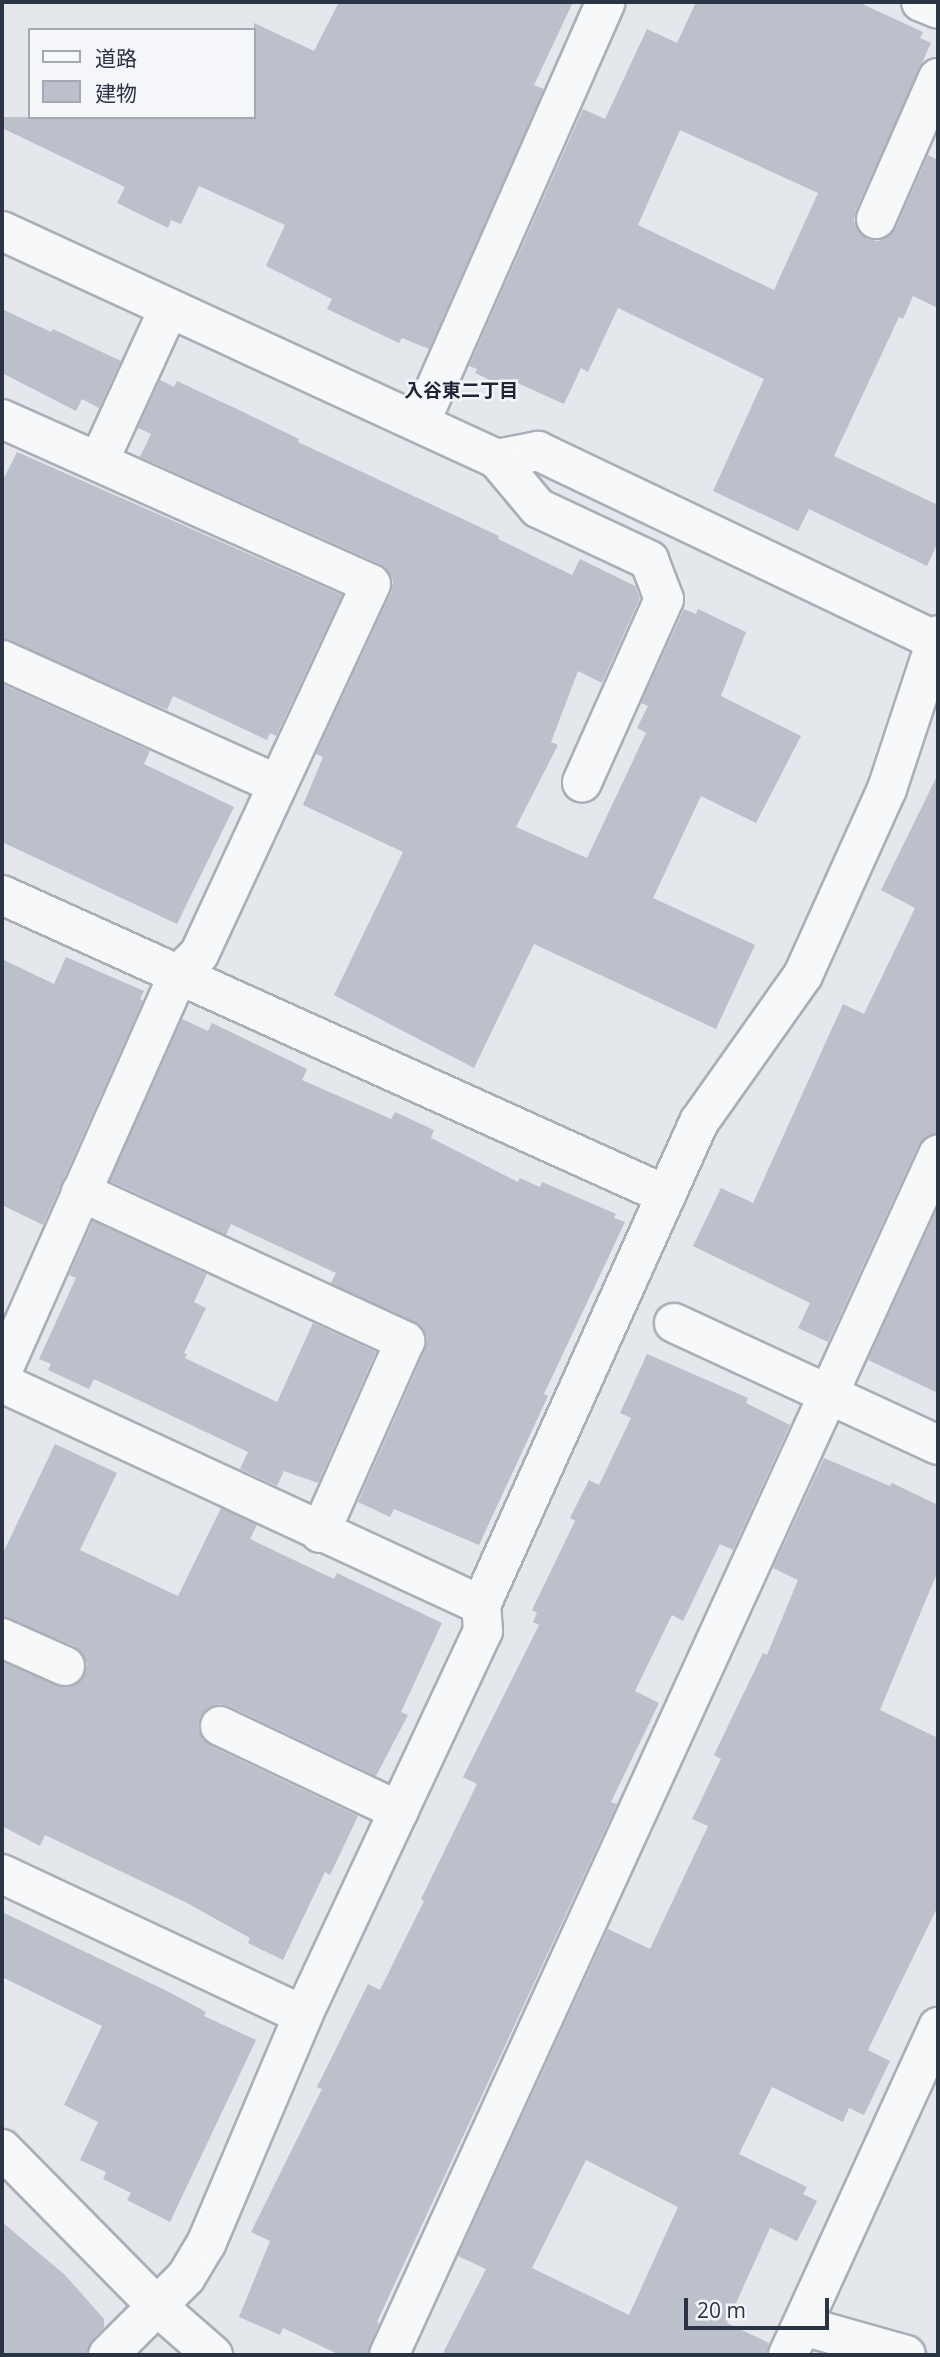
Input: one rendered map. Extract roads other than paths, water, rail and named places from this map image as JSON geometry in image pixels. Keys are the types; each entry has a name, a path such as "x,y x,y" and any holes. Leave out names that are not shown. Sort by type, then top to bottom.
{"street":[{"path":"420,423 606,2"},
{"path":"921,2 938,9"},
{"path":"876,219 938,78"},
{"path":"2,231 497,459 538,508 649,560 664,599 582,782"},
{"path":"99,461 169,308"},
{"path":"2,419 370,584 199,954 178,975 2,1372"},
{"path":"108,2355 186,2277 206,2244 303,2014 483,1631 481,1605 699,1122 803,975 887,789 937,639 538,451 497,459"},
{"path":"2,660 278,784"},
{"path":"2,895 666,1195"},
{"path":"389,2355 938,1155"},
{"path":"82,1192 405,1341 320,1533"},
{"path":"674,1323 938,1445"},
{"path":"2,1383 320,1533 481,1605"},
{"path":"2,1638 65,1666"},
{"path":"220,1726 399,1811"},
{"path":"2,1874 303,2014"},
{"path":"906,2355 795,2341 938,2027"},
{"path":"2,2149 158,2306 213,2355"}],"district":[{"name":"入谷東二丁目","path":"461,391"}]}
